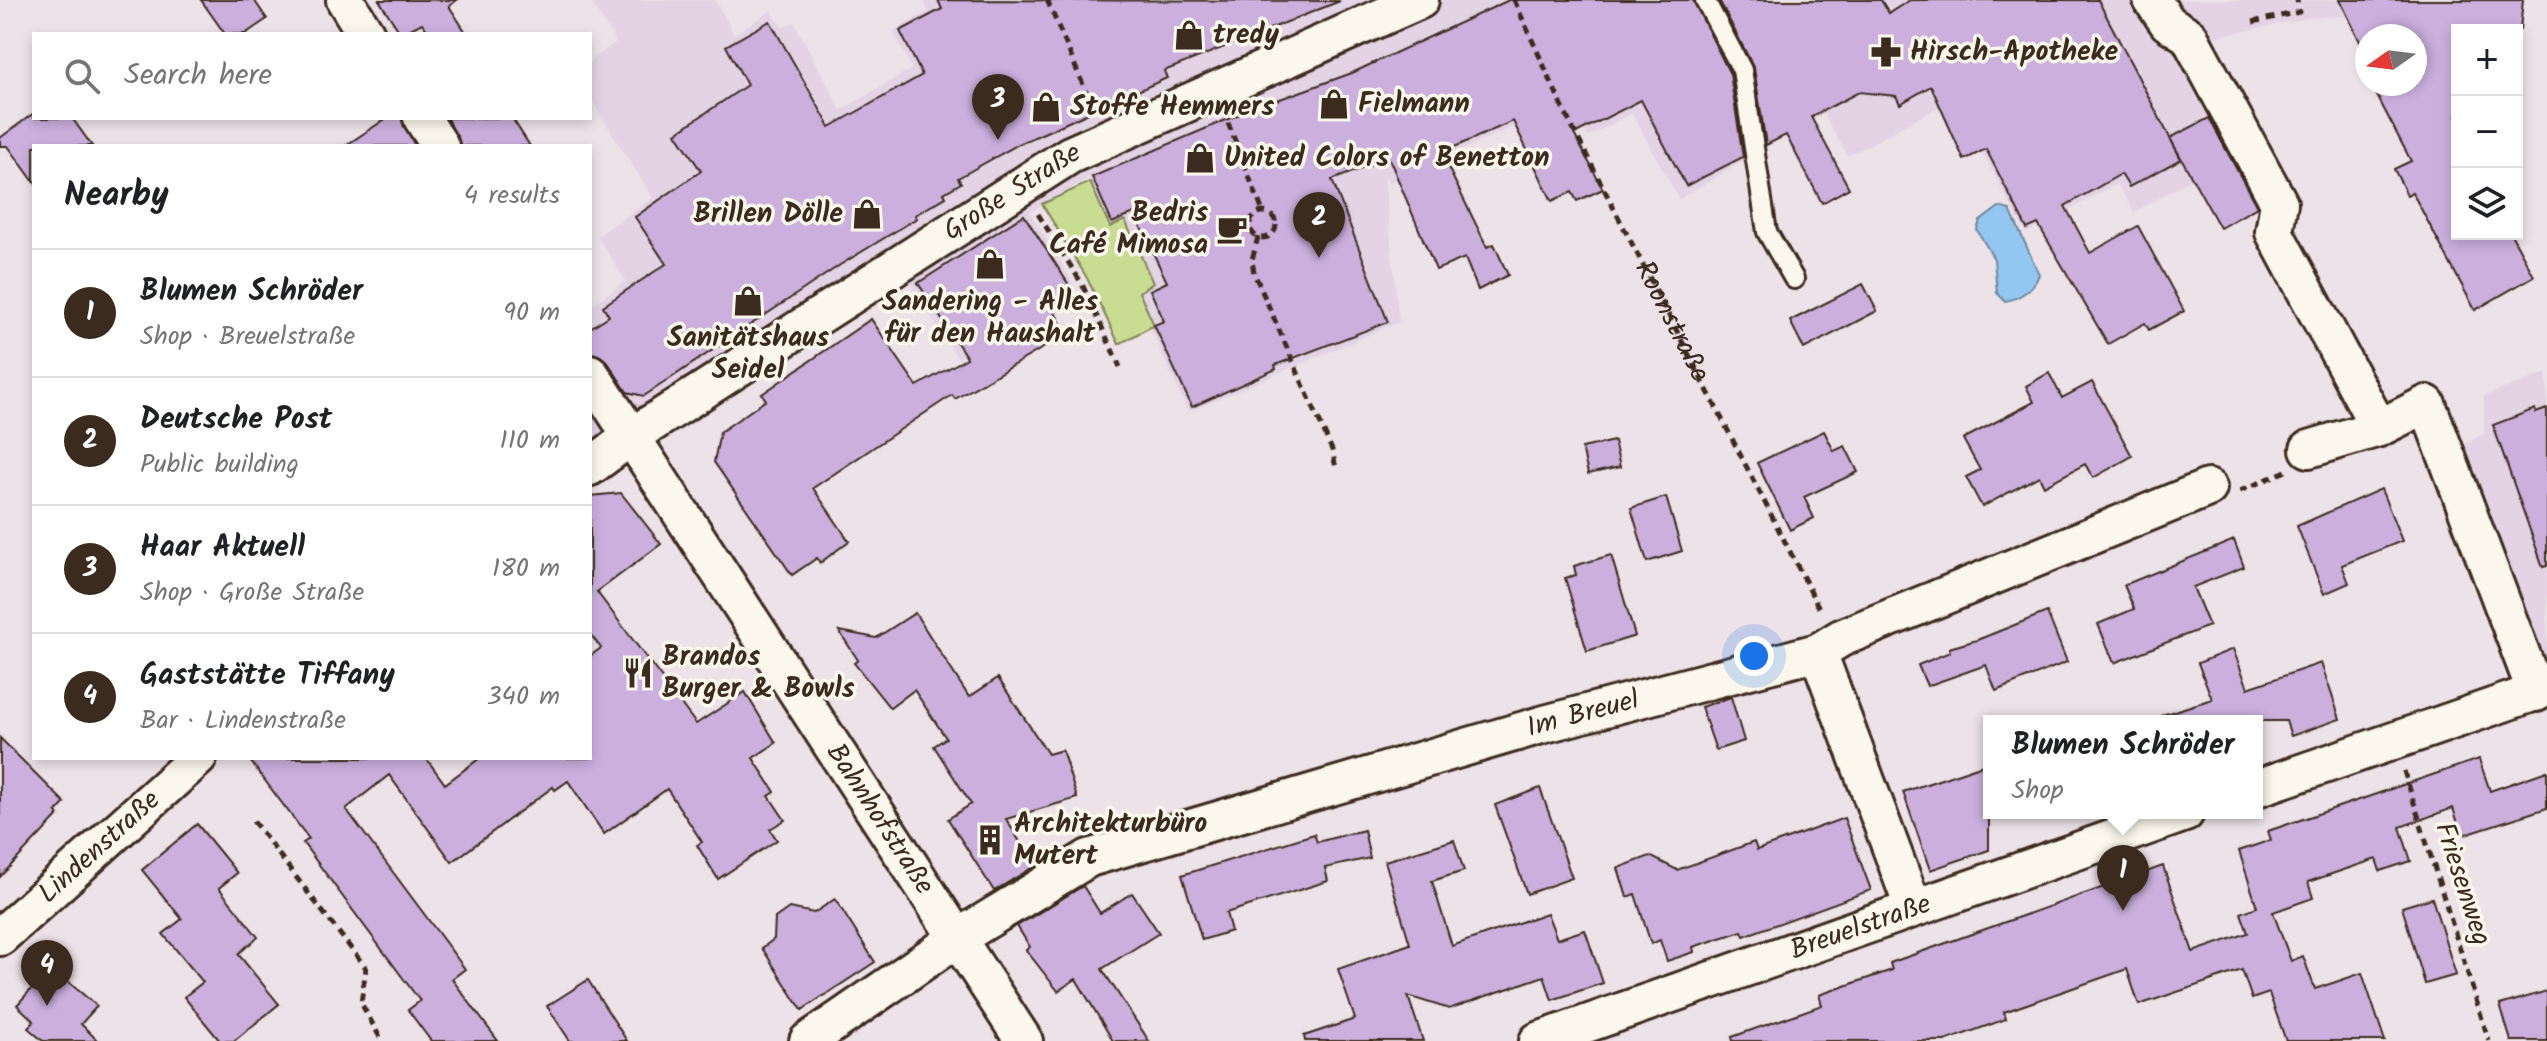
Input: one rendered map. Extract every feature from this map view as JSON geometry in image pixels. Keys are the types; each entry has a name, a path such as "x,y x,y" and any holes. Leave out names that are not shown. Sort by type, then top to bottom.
{"street":[{"path":"345,0 365,32"},
{"name":"Große Straße","path":"632,436 1070,155 1420,0"},
{"path":"2152,0 2168,23 2189,36 2279,203 2274,232 2379,428"},
{"path":"423,120 439,144"},
{"name":"Bahnhofstraße","path":"592,376 1024,1041"},
{"path":"2263,786 2541,691 2427,404 2379,428 2309,449"},
{"path":"592,466 632,436"},
{"name":"Im Breuel","path":"808,1041 959,937 1089,858 1541,725 1830,645 2208,488"},
{"path":"1830,645 1913,907"},
{"name":"Lindenstraße","path":"0,937 196,760"},
{"name":"Breuelstraße","path":"1538,1041 2168,819"}],"lane":[{"path":"1705,0 1742,70 1767,232 1794,279"}],"path":[{"path":"1047,0 1106,139"},
{"name":"Roonstraße","path":"1514,0 1568,119 1821,613 1830,645"},
{"path":"2253,22 2299,12 2297,0"},
{"path":"1214,89 1263,212"},
{"path":"1021,186 1082,284 1120,367"},
{"path":"1258,237 1271,236 1276,228 1273,216 1263,212 1253,216 1249,224 1258,237 1252,260 1254,273 1332,450 1336,468"},
{"path":"2208,488 2236,493 2296,467 2309,449"},
{"name":"Friesenweg","path":"2394,741 2489,1041"},
{"path":"253,821 366,968 361,1003 382,1041"}],"shaded area":[{"path":"590,0 715,0 734,34 771,11 782,28 794,22 841,110 912,69 893,31 928,11 924,0 2420,0 2419,12 2309,18 2186,43 2244,149 2134,212 2117,184 2026,233 1953,99 1848,156 1823,114 1679,199 1632,113 1588,137 1569,102 1388,183 1384,174 1399,322 1188,412 1133,290 1089,178 1030,212 1077,289 958,359 889,251 592,447 592,305 626,281 597,236 653,198 592,101 592,60 616,42"},
{"path":"2547,373 2547,655 2536,652 2459,447 2484,434 2484,396"}],"green space":[{"path":"1090,182 1110,227 1125,220 1153,283 1139,292 1154,325 1119,344 1087,278 1042,204"}],"water":[{"path":"1999,207 2010,210 2039,274 2026,292 2005,301 1997,293 1994,259 1977,230 1980,221"}],"building":[{"path":"201,0 254,0 267,19 248,32 224,32"},
{"path":"379,0 457,0 449,6 466,32 429,32 422,23 400,32"},
{"path":"938,0 1340,1 1164,71 1167,78 1019,144 958,178 961,183 944,193 946,197 915,215 917,218 840,265 644,396 627,392 607,361 592,353 592,327 609,316 603,306 666,264 635,217 701,171 676,133 747,85 726,46 770,21 830,127 922,75 900,31 942,9"},
{"path":"1509,0 1693,0 1730,74 1743,157 1686,186 1641,100 1574,134 1603,189 1577,201 1572,192 1552,201 1513,121 1441,153 1487,247 1494,244 1508,275 1478,290 1465,258 1436,270 1389,158 1332,180 1388,322 1275,365 1276,369 1192,407 1154,325 1164,321 1150,290 1167,282 1134,213 1112,223 1092,177 1247,111 1352,73"},
{"path":"1719,0 1881,0 1889,13 1910,0 2098,0 2181,159 2129,187 2121,174 2065,206 2090,253 2138,226 2184,311 2149,330 2145,323 2108,344 2038,224 2027,229 1986,149 1964,160 1931,86 1900,104 1896,96 1859,92 1811,117 1849,188 1822,203 1786,135 1766,145 1754,68"},
{"path":"2340,0 2523,0 2521,24 2451,24 2451,240 2514,240 2534,276 2475,310 2412,192 2407,195 2394,169 2411,161 2377,96 2427,96 2427,24 2355,24 2355,31"},
{"path":"32,114 32,120 73,120 91,144 32,144 32,179 8,146 0,146 0,138"},
{"path":"2209,118 2257,207 2220,228 2170,138"},
{"path":"384,120 402,120 414,144 348,144"},
{"path":"448,120 513,120 529,144 460,144"},
{"path":"1024,215 1071,288 1049,302 1067,334 955,399 952,395 813,488 849,541 820,563 817,558 792,575 714,462 720,432 766,400 762,394 871,319 917,386 967,358 918,283"},
{"path":"1863,284 1877,311 1804,349 1790,321"},
{"path":"2049,373 2062,398 2092,382 2132,456 2093,478 2085,464 2044,486 2039,476 1982,507 1966,477 1980,470 1963,439 2034,402 2026,386"},
{"path":"2535,409 2536,413 2547,409 2547,566 2543,567 2493,425"},
{"path":"1824,431 1834,451 1845,446 1858,472 1804,497 1814,518 1790,530 1757,463"},
{"path":"1614,441 1620,467 1588,474 1582,448"},
{"path":"2381,489 2402,541 2342,565 2349,583 2324,594 2297,526"},
{"path":"621,493 661,544 597,592 696,724 745,692 776,743 753,758 775,792 769,796 785,820 770,829 777,840 718,879 697,845 702,842 667,789 604,834 568,781 555,790 553,787 452,862 389,775 346,809 465,969 452,979 498,1041 431,1041 408,1010 420,1001 303,843 309,839 250,760 427,760 445,784 477,760 592,760 592,655 601,648 592,637 592,496"},
{"path":"1666,497 1682,551 1647,562 1631,508"},
{"path":"2234,540 2244,567 2193,587 2209,626 2114,663 2098,624 2134,609 2124,585"},
{"path":"1611,555 1635,636 1587,651 1565,578 1576,575 1574,566"},
{"path":"2047,612 2067,662 1996,691 1986,665 1927,686 1918,665 1950,652 1949,648"},
{"path":"915,613 969,697 998,678 1048,754 1062,750 1077,798 1006,819 1035,866 994,891 948,819 971,804 934,746 946,738 914,690 890,708 854,663 858,660 839,631 876,638"},
{"path":"2233,649 2248,688 2321,663 2340,719 2291,736 2286,721 2263,721 2263,715 2162,715 2212,699 2198,663"},
{"path":"1731,697 1744,741 1716,750 1701,707"},
{"path":"0,738 65,803 56,812 59,815 0,877"},
{"path":"2479,759 2490,791 2547,771 2547,808 2462,835 2453,808 2400,827 2411,861 2380,871 2376,859 2308,882 2313,898 2273,912 2291,961 2303,956 2315,989 2362,973 2385,1041 2286,1041 2269,993 2252,999 2242,970 2139,1005 2127,969 2004,1012 2006,1019 1945,1041 1733,1041 1732,1037 1822,1005 1819,995 1892,970 1890,963 2163,866 2193,952 2248,933 2241,913 2257,907 2239,851 2271,840 2268,831"},
{"path":"1983,765 1983,819 1989,819 1989,850 1930,870 1903,792"},
{"path":"1540,788 1572,878 1527,894 1495,805"},
{"path":"1844,818 1871,890 1744,936 1742,931 1693,947 1694,952 1667,961 1660,940 1651,944 1635,894 1627,897 1618,868 1650,856 1677,870 1754,842 1757,850"},
{"path":"197,824 237,873 219,888 258,937 238,954 279,1004 234,1041 220,1041 184,997 203,982 163,934 182,919 142,870"},
{"path":"1364,830 1370,858 1325,868 1328,881 1226,913 1231,931 1202,940 1182,875 1314,834 1317,842"},
{"path":"1454,840 1464,871 1432,881 1452,946 1547,913 1557,939 1585,930 1603,983 1552,1000 1544,976 1449,1009 1408,996 1423,1041 1305,1041 1304,1036 1355,1019 1338,969 1410,944 1385,861"},
{"path":"1083,886 1100,913 1132,893 1159,933 1102,969 1149,1041 1113,1041 1076,979 1058,991 1026,950 1030,947 1017,926"},
{"path":"2432,898 2456,975 2425,984 2402,907"},
{"path":"835,899 875,962 802,1010 762,948 774,939 775,918 789,908 814,913"},
{"path":"59,968 66,980 97,1006 81,1024 98,1041 43,1041 28,1028 34,1021 17,1005 42,977"},
{"path":"588,980 627,1041 570,1041 547,1006"},
{"path":"2547,991 2547,1041 2511,1041 2500,1005"}],"place":[{"name":"tredy","path":"1189,35"},
{"name":"Hirsch-Apotheke","path":"1886,52"},
{"name":"Fielmann","path":"1334,104"},
{"name":"Stoffe Hemmers","path":"1046,107"},
{"name":"Haar Aktuell","path":"998,140"},
{"name":"United Colors of Benetton","path":"1200,158"},
{"name":"Brillen Dölle","path":"867,214"},
{"name":"Bedris Café Mimosa","path":"1232,229"},
{"name":"Deutsche Post","path":"1319,258"},
{"name":"Sandering - Alles für den Haushalt","path":"990,264"},
{"name":"Sanitätshaus Seidel","path":"748,301"},
{"name":"Brandos Burger & Bowls","path":"638,673"},
{"name":"Architekturbüro Mutert","path":"990,840"},
{"name":"Blumen Schröder","path":"2123,911"},
{"name":"Gaststätte Tiffany","path":"47,1006"}]}
